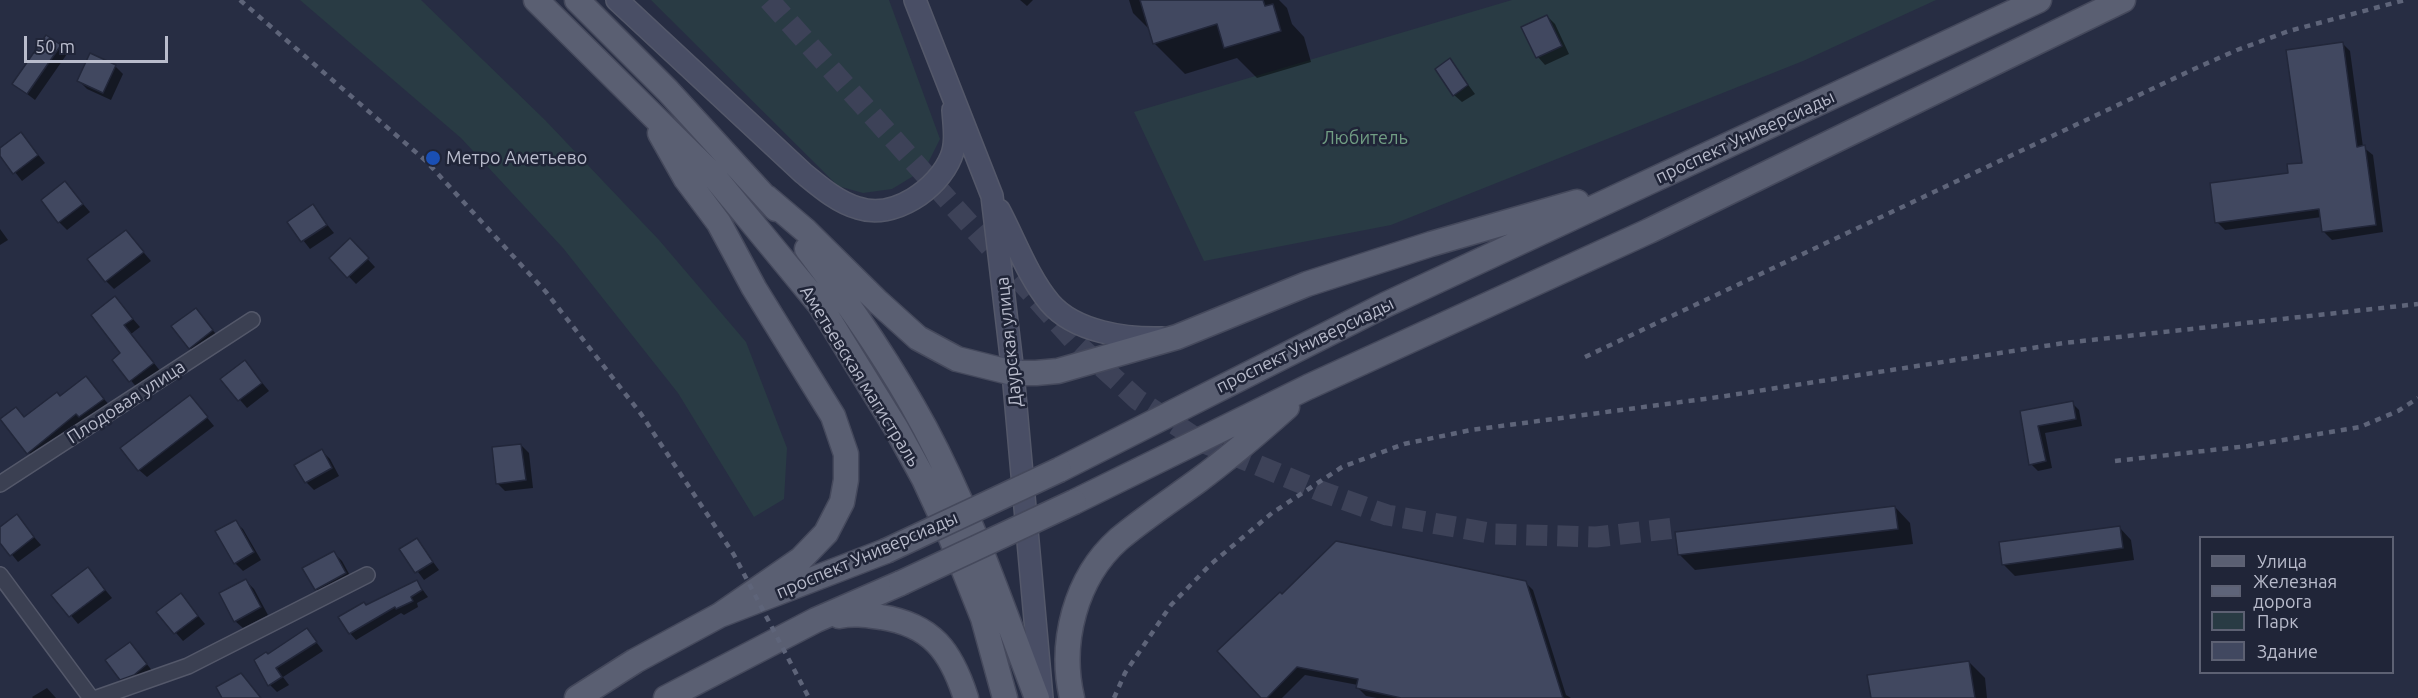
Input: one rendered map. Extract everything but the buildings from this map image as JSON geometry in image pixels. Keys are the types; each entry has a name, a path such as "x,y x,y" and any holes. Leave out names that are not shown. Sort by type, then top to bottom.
{"main road":[{"name":"Аметьевская магистраль","path":"536,0 608,72 642,102 712,174 820,304 896,428 924,479 949,533 983,618 1005,698"},
{"name":"Аметьевская магистраль","path":"577,0 668,91 766,197 856,316 901,385 926,430 969,521 1037,698"},
{"name":"проспект Универсиады","path":"577,698 635,661 720,615 886,551 1059,470 1364,315 2039,0"},
{"name":"проспект Универсиады","path":"666,698 816,620 1074,502 1308,387 1649,231 2123,0"},
{"path":"642,102 686,179 719,223 754,288 833,416 846,454 846,480 842,502 826,533 801,559 720,615"},
{"path":"766,197 918,338 957,359 1013,373 1058,371 1177,337 1307,284 1431,244 1650,180"},
{"path":"1072,698 1067,661 1071,627 1078,598 1095,567 1117,541 1251,439 1308,387"},
{"path":"816,620 855,613 899,620 922,630 941,647 957,669 966,698"}],"street":[{"path":"617,0 803,173 826,192 858,209 883,210 906,202 926,191 939,179 952,155 955,130 950,86"},
{"name":"Даурская улица","path":"915,0 992,196 1013,373 1042,698"},
{"path":"992,196 1036,284 1051,305 1077,323 1112,335 1149,338 1177,337"},
{"name":"Плодовая улица","path":"0,483 252,320"},
{"path":"0,575 91,698"},
{"path":"97,698 188,666 367,575"}],"green space":[{"path":"300,0 421,0 545,120 659,240 746,342 787,448 784,499 754,517 678,393 563,248 461,138"},
{"path":"651,0 889,0 940,139 925,169 892,189 863,193 838,186"},
{"name":"Любитель","path":"1512,0 1936,0 1803,61 1391,225 1204,261 1134,112"}],"tunnel":[{"path":"769,0 1076,343 1138,400 1202,442 1320,491 1387,515 1495,534 1596,537 1675,528"}],"railway":[{"path":"240,0 426,161 546,292 641,414 734,555 809,698"},
{"path":"1585,357 2237,50 2289,31 2405,0"},
{"path":"1114,698 1125,673 1171,605 1211,564 1272,513 1342,467 1404,444 1471,430 1719,397 2064,343 2418,304"},
{"path":"2115,461 2248,446 2360,427 2398,411 2418,398"}],"place":[{"name":"Метро Аметьево","path":"433,158"}]}
